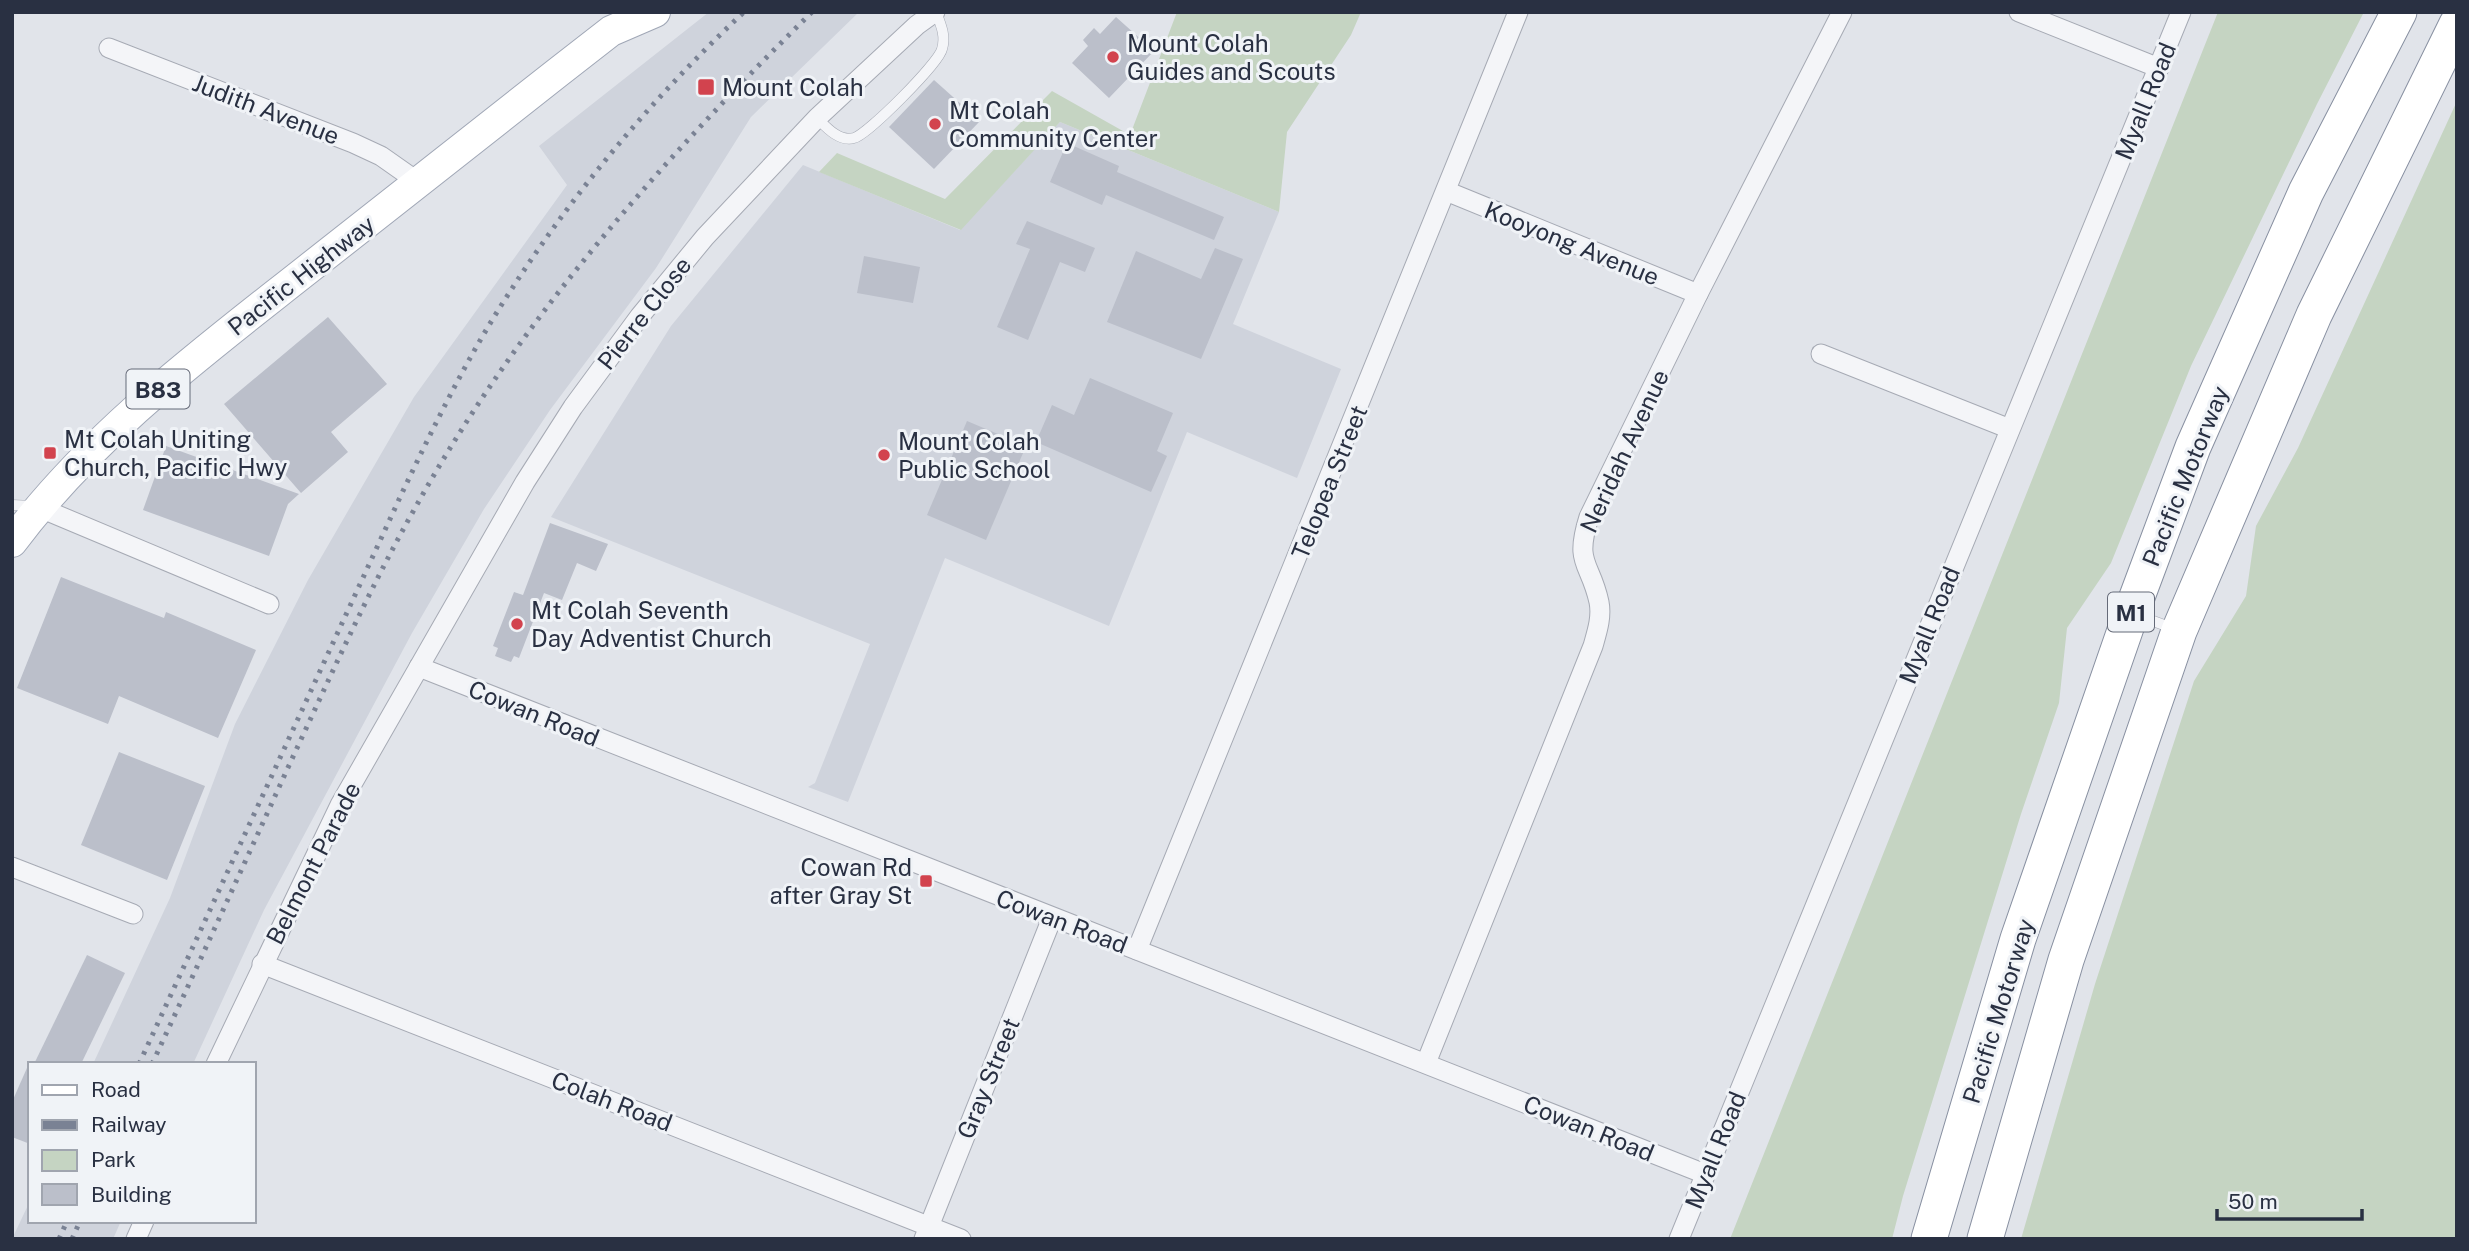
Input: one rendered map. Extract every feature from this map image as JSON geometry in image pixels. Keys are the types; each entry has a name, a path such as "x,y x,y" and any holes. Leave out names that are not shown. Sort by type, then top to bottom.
{"highway":[{"name":"Pacific Motorway","path":"1929,1239 2018,939 2130,612 2193,447 2306,192 2399,12"},
{"name":"Pacific Motorway","path":"1985,1239 2066,960 2179,631 2314,315 2457,23"}],"main road":[{"name":"Pacific Highway","path":"12,542 25,506 79,461 156,390 618,21 655,12"}],"street":[{"name":"Pierre Close","path":"419,667 525,482 573,407 640,316 705,237 817,118 908,33 936,12"},
{"name":"Telopea Street","path":"1138,950 1518,12"},
{"name":"Neridah Avenue","path":"1426,1063 1594,646 1599,624 1599,603 1582,558 1582,539 1589,517 1698,294 1842,12"},
{"path":"2019,12 2158,68"},
{"name":"Myall Road","path":"1679,1239 2181,12"},
{"name":"Judith Avenue","path":"109,48 353,143 381,156 418,182"},
{"name":"Kooyong Avenue","path":"1446,191 1698,294"},
{"path":"1821,354 2010,429"},
{"path":"25,506 269,604"},
{"name":"Cowan Road","path":"419,667 1704,1174"},
{"name":"Belmont Parade","path":"217,1062 340,805 419,667"},
{"path":"12,867 133,914"},
{"name":"Gray Street","path":"927,1232 1052,918"},
{"name":"Colah Road","path":"262,964 927,1232 961,1239"},
{"path":"136,1239 143,1223"}],"lane":[{"path":"817,118 836,135 844,138 852,139 867,130 932,67 941,53 944,38 936,12"},
{"path":"2130,612 2179,631"}],"shaded area":[{"path":"709,12 859,12 751,117 656,268 550,410 484,509 412,633 264,910 194,1062 94,1062 170,898 235,724 308,580 414,397 567,185 539,146"},
{"name":"Mount Colah Public School","path":"1060,122 1279,212 1233,324 1341,369 1297,478 1187,432 1109,626 945,558 848,802 808,787 815,783 870,644 551,517 671,326 803,165 960,230"},
{"path":"28,1205 28,1223 120,1223 113,1239 12,1239"}],"green space":[{"path":"1177,12 1361,12 1351,35 1287,132 1279,212 1060,122 961,230 819,172 837,153 945,199 1052,91 1130,135"},
{"path":"2218,12 2364,12 2191,366 2111,563 2067,628 2059,703 2021,814 1892,1239 1730,1239"},
{"path":"2457,101 2457,1239 2021,1239 2095,984 2194,681 2246,596 2256,526 2298,448"}],"building":[{"name":"Mount Colah Guides and Scouts","path":"1116,17 1154,51 1109,98 1072,63 1088,46 1083,40 1094,28 1100,34"},
{"name":"Mt Colah Community Center","path":"934,80 980,121 934,169 889,127"},
{"path":"1067,143 1119,166 1117,172 1224,217 1214,240 1106,195 1102,205 1050,182"},
{"path":"1027,221 1095,248 1085,272 1060,262 1028,340 997,327 1030,249 1016,244"},
{"path":"1215,248 1243,259 1201,359 1107,322 1136,251 1201,279"},
{"path":"864,256 920,267 913,303 857,293"},
{"path":"328,317 387,384 331,432 348,452 301,493 224,404"},
{"path":"1090,378 1173,413 1157,451 1167,456 1151,492 1036,442 1052,405 1074,415"},
{"path":"967,421 1026,446 986,540 927,515"},
{"path":"166,446 299,494 288,504 269,556 143,510"},
{"path":"550,523 608,544 596,571 577,563 562,600 544,593 519,658 514,656 511,662 495,656 498,648 493,646 514,592 523,595"},
{"path":"61,577 164,618 166,612 256,650 218,738 119,696 108,724 17,688"},
{"path":"119,752 205,786 167,880 81,845"},
{"path":"87,955 125,973 82,1062 35,1062"},
{"path":"28,1066 28,1143 12,1137 12,1102"}],"railway":[{"path":"140,1062 402,493 476,348 530,262 585,186 645,113 744,12"},
{"path":"153,1062 368,597 401,533 459,433 549,304 598,243 702,125 812,12"},
{"path":"59,1239 66,1223"},
{"path":"72,1239 79,1223"}],"place":[{"name":"Mount Colah Guides and Scouts","path":"1113,57"},
{"name":"Mount Colah","path":"706,87"},
{"name":"Mt Colah Community Center","path":"935,124"},
{"name":"Mt Colah Uniting Church, Pacific Hwy","path":"50,453"},
{"name":"Mount Colah Public School","path":"884,455"},
{"name":"Mt Colah Seventh Day Adventist Church","path":"517,624"},
{"name":"Cowan Rd after Gray St","path":"926,881"}]}
